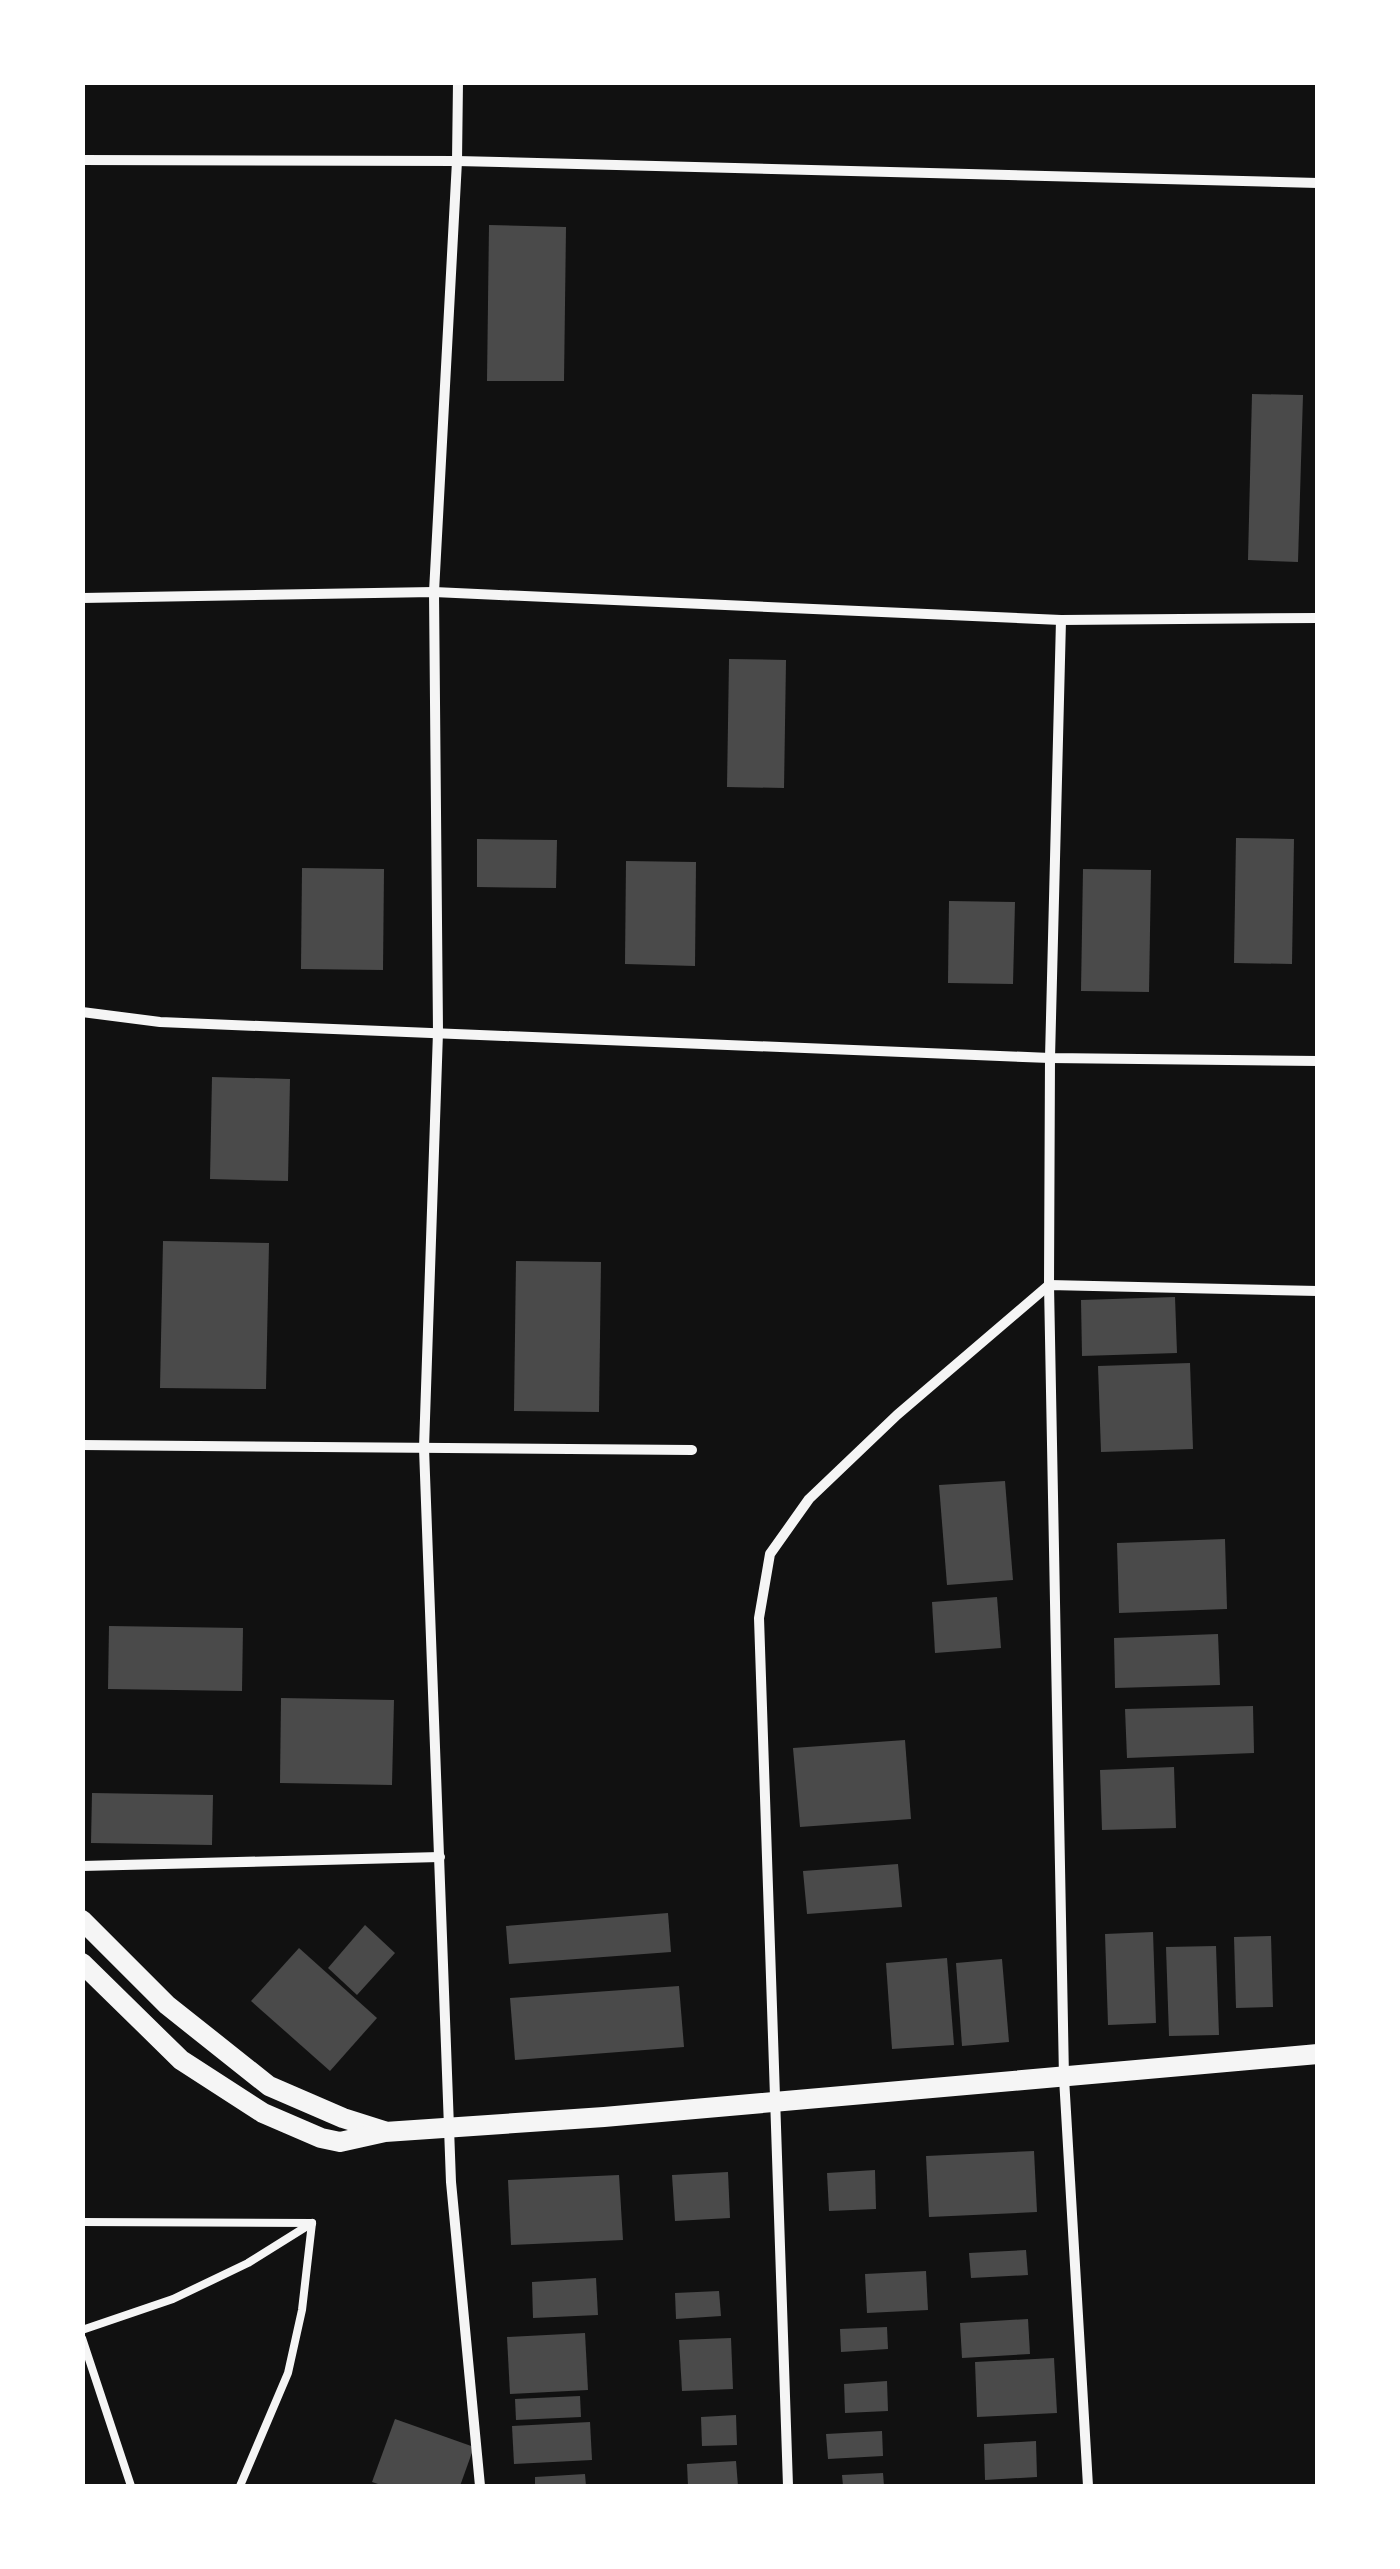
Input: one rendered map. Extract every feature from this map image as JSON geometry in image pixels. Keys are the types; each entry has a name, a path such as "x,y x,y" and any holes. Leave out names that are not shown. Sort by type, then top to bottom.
{"main road":[{"path":"82,1920 167,2005 269,2086 386,2132"},
{"path":"82,1963 181,2060 264,2113 321,2138 340,2142 386,2132 1318,2054"}],"street":[{"path":"458,82 434,592 438,1032 424,1448 451,2182 480,2486"},
{"path":"82,160 457,162 1318,184"},
{"path":"82,598 434,592 1061,620 1318,618"},
{"path":"1061,620 1050,1058 1049,1285 1064,2078 1088,2486"},
{"path":"82,1012 160,1022 1050,1058 1318,1062"},
{"path":"788,2486 758,1618 770,1554 810,1499 897,1415 1049,1285 1318,1291"},
{"path":"82,1445 692,1450"},
{"path":"82,1866 440,1858"}],"lane":[{"path":"82,2222 312,2223"},
{"path":"131,2486 82,2334 173,2300 248,2264 312,2223"},
{"path":"240,2486 288,2373 302,2310 312,2223"}],"building":[{"path":"489,225 566,227 564,381 487,381"},
{"path":"1252,394 1303,395 1298,562 1248,560"},
{"path":"729,659 786,660 784,788 727,787"},
{"path":"1236,838 1294,839 1292,964 1234,963"},
{"path":"477,839 557,840 556,888 477,887"},
{"path":"626,861 696,862 695,966 625,964"},
{"path":"302,868 384,869 383,970 301,969"},
{"path":"1083,869 1151,870 1149,992 1081,991"},
{"path":"949,901 1015,902 1013,984 948,983"},
{"path":"212,1077 290,1079 288,1181 210,1179"},
{"path":"163,1241 269,1243 266,1389 160,1388"},
{"path":"516,1261 601,1262 599,1412 514,1411"},
{"path":"1175,1297 1177,1353 1082,1356 1081,1300"},
{"path":"1190,1363 1193,1449 1101,1452 1098,1366"},
{"path":"1005,1481 1013,1580 947,1585 939,1485"},
{"path":"1225,1539 1227,1609 1119,1613 1117,1543"},
{"path":"997,1597 1001,1648 935,1653 932,1602"},
{"path":"109,1626 243,1628 242,1691 108,1689"},
{"path":"1218,1634 1220,1685 1115,1688 1114,1638"},
{"path":"281,1698 394,1700 392,1785 280,1783"},
{"path":"1253,1706 1254,1753 1127,1758 1125,1709"},
{"path":"905,1740 911,1819 800,1827 793,1748"},
{"path":"1174,1767 1176,1828 1102,1830 1100,1770"},
{"path":"92,1793 213,1795 212,1845 91,1843"},
{"path":"898,1864 902,1907 807,1914 803,1871"},
{"path":"668,1913 671,1952 509,1964 506,1926"},
{"path":"365,1925 395,1953 357,1995 328,1968"},
{"path":"1153,1932 1156,2023 1108,2025 1105,1934"},
{"path":"1271,1936 1273,2007 1236,2008 1234,1937"},
{"path":"1216,1946 1219,2035 1169,2036 1166,1947"},
{"path":"299,1948 377,2018 330,2071 251,2001"},
{"path":"947,1958 954,2045 892,2049 886,1963"},
{"path":"1002,1959 1009,2042 962,2046 956,1963"},
{"path":"679,1986 684,2047 515,2060 510,1998"},
{"path":"1034,2151 1037,2212 929,2217 926,2156"},
{"path":"875,2170 876,2209 829,2211 827,2173"},
{"path":"728,2172 730,2218 675,2221 672,2175"},
{"path":"619,2175 623,2240 511,2245 508,2180"},
{"path":"1026,2250 1028,2275 971,2278 969,2253"},
{"path":"926,2271 928,2310 867,2313 865,2274"},
{"path":"596,2278 598,2315 533,2318 532,2282"},
{"path":"719,2291 721,2316 676,2319 675,2293"},
{"path":"1028,2319 1030,2354 962,2358 960,2323"},
{"path":"887,2327 888,2349 841,2352 840,2329"},
{"path":"585,2333 588,2390 510,2394 507,2337"},
{"path":"731,2338 733,2389 682,2391 679,2340"},
{"path":"1054,2358 1057,2413 977,2417 975,2362"},
{"path":"887,2381 888,2411 845,2413 844,2384"},
{"path":"580,2396 581,2417 516,2420 515,2399"},
{"path":"736,2415 737,2445 702,2446 701,2417"},
{"path":"395,2419 474,2447 460,2486 384,2486 372,2482"},
{"path":"590,2422 592,2460 514,2464 512,2426"},
{"path":"882,2431 883,2456 828,2459 826,2434"},
{"path":"1036,2441 1037,2477 985,2480 984,2444"},
{"path":"736,2461 738,2486 688,2486 687,2464"},
{"path":"883,2473 884,2486 843,2486 842,2475"},
{"path":"585,2474 586,2486 535,2486 535,2477"}]}
